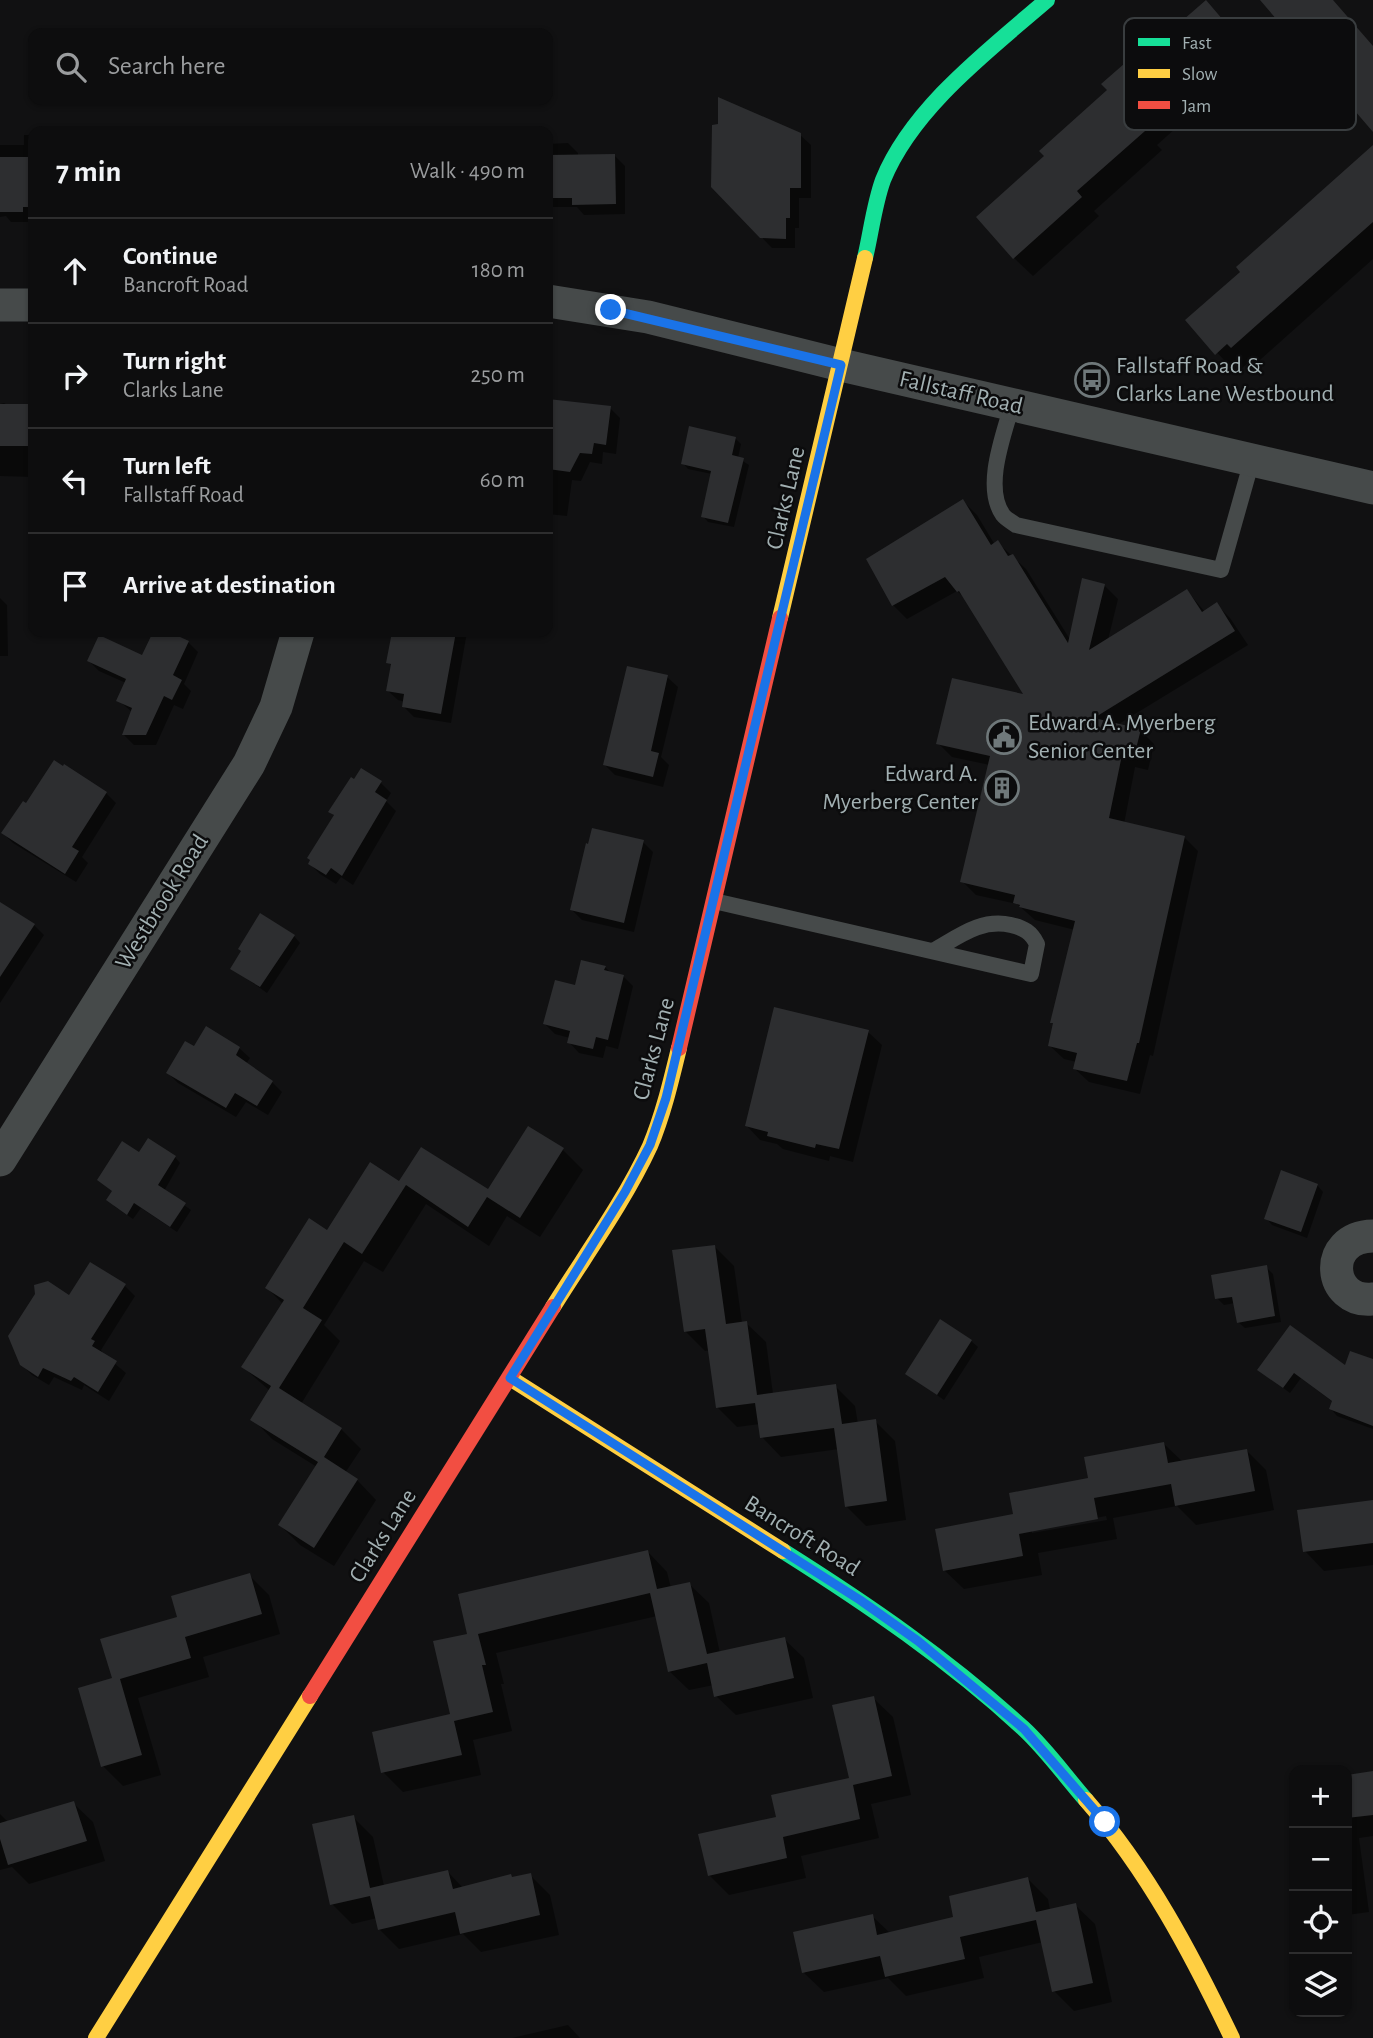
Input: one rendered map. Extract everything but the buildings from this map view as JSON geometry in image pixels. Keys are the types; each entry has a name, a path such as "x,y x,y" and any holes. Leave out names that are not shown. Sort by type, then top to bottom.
{"street":[{"name":"Clarks Lane","path":"96,2038 510,1378 625,1192 650,1145 672,1074 714,901 883,181 898,151 922,116 961,74 1047,0"},
{"name":"Fallstaff Road","path":"553,302 648,317 841,365 1373,488"},
{"path":"0,305 28,305"},
{"name":"Westbrook Road","path":"0,1160 249,764 276,707 297,637"},
{"path":"1373,1236 1361,1236 1348,1242 1340,1252 1336,1265 1338,1279 1345,1290 1356,1297 1373,1299"},
{"name":"Bancroft Road","path":"510,1378 860,1600 918,1641 1024,1729 1105,1822 1155,1892 1195,1961 1232,2038"}],"lane":[{"path":"1012,405 995,470 995,495 1003,514 1016,526 1221,570 1252,460"},
{"path":"714,901 1031,974 1037,944 1034,936 1024,928 999,922 985,923 933,951"}],"traffic: fast":[{"path":"865,258 883,180 913,129 954,82 1047,0"},
{"path":"783,1551 846,1591 966,1679 1031,1736 1086,1800"}],"traffic: slow":[{"path":"780,618 865,258"},
{"path":"553,1307 617,1208 640,1167 663,1110 679,1048"},
{"path":"510,1378 783,1551"},
{"path":"96,2038 310,1696"},
{"path":"1086,1800 1149,1884 1201,1975 1232,2038"}],"traffic: jam":[{"path":"679,1048 780,618"},
{"path":"310,1696 553,1307"}],"place":[{"name":"Fallstaff Road & Clarks Lane Westbound","path":"1092,380"},
{"name":"Edward A. Myerberg Senior Center","path":"1004,737"},
{"name":"Edward A. Myerberg Center","path":"1002,788"}],"route":[{"path":"611,310 841,365 666,1098 650,1145 625,1192 510,1378 860,1600 918,1641 1024,1729 1105,1822"}]}
